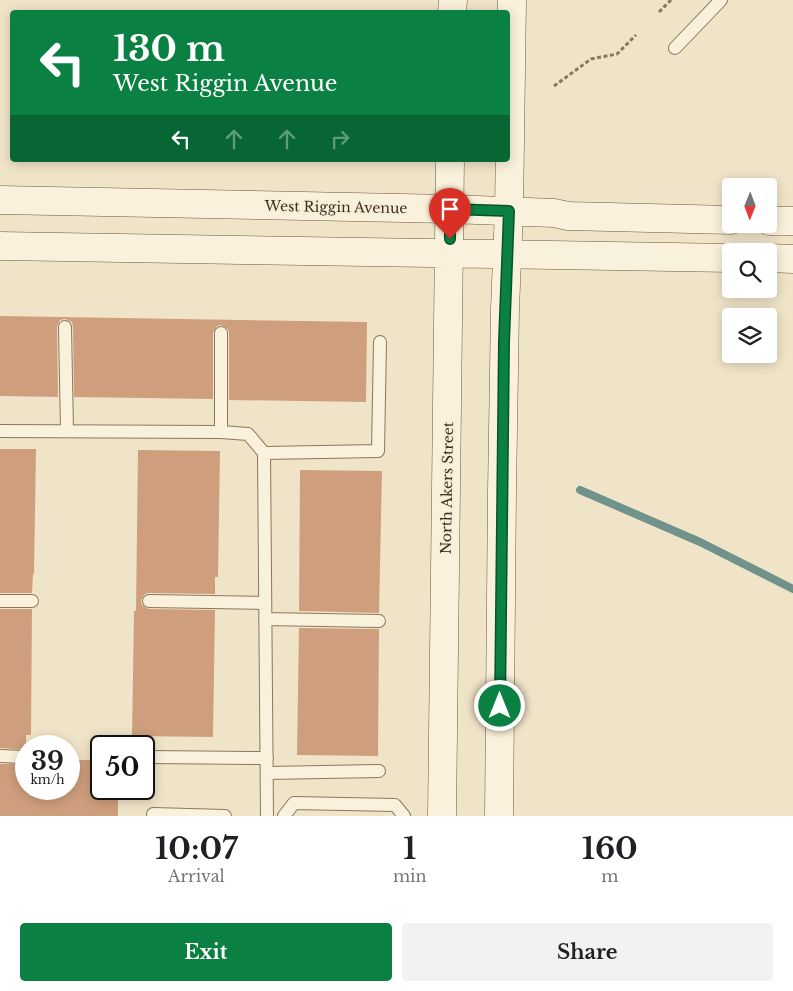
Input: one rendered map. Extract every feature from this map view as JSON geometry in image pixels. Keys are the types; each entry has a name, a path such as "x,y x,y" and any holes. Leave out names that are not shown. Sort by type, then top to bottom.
{"main road":[{"path":"510,141 512,0"},
{"name":"North Akers Street","path":"442,816 450,162"},
{"path":"499,816 501,530 510,162"},
{"name":"West Riggin Avenue","path":"0,200 450,209 554,213 568,216 722,220"},
{"path":"778,221 793,221"},
{"path":"0,246 722,258"},
{"path":"777,258 793,259"}],"lane":[{"path":"676,48 721,0"},
{"path":"66,327 67,431"},
{"path":"221,333 221,432"},
{"path":"264,453 378,451 380,342"},
{"path":"0,430 221,432 248,434 264,453 267,816"},
{"path":"149,600 265,603"},
{"path":"0,601 32,601"},
{"path":"265,619 379,622"},
{"path":"0,756 15,757"},
{"path":"155,757 267,758"},
{"path":"267,773 379,771"},
{"path":"284,816 294,803 348,810 395,806 404,816"},
{"path":"154,814 225,816"}],"path":[{"path":"659,12 671,0"},
{"path":"554,86 591,59 617,54 636,35"}],"building":[{"path":"0,316 367,322 366,402 229,400 229,333 228,329 221,325 217,326 213,333 213,399 74,397 73,327 72,322 65,319 60,320 57,327 58,397 0,396"},
{"path":"0,449 36,449 32,593 0,593"},
{"path":"138,450 220,451 218,577 215,577 215,594 149,593 145,594 141,600 142,605 149,609 215,610 213,737 132,735 134,611 136,611"},
{"path":"300,470 382,471 379,613 299,611"},
{"path":"0,609 32,609 31,735 15,735 15,749 0,748"},
{"path":"299,628 379,629 378,756 297,755"},
{"path":"80,760 90,760 90,800 118,800 118,816 0,816 0,764 15,764 15,800 80,800"}],"waterway":[{"path":"580,490 700,542 793,589"}],"route":[{"path":"450,239 450,209 509,211 504,342 500,706"}]}
